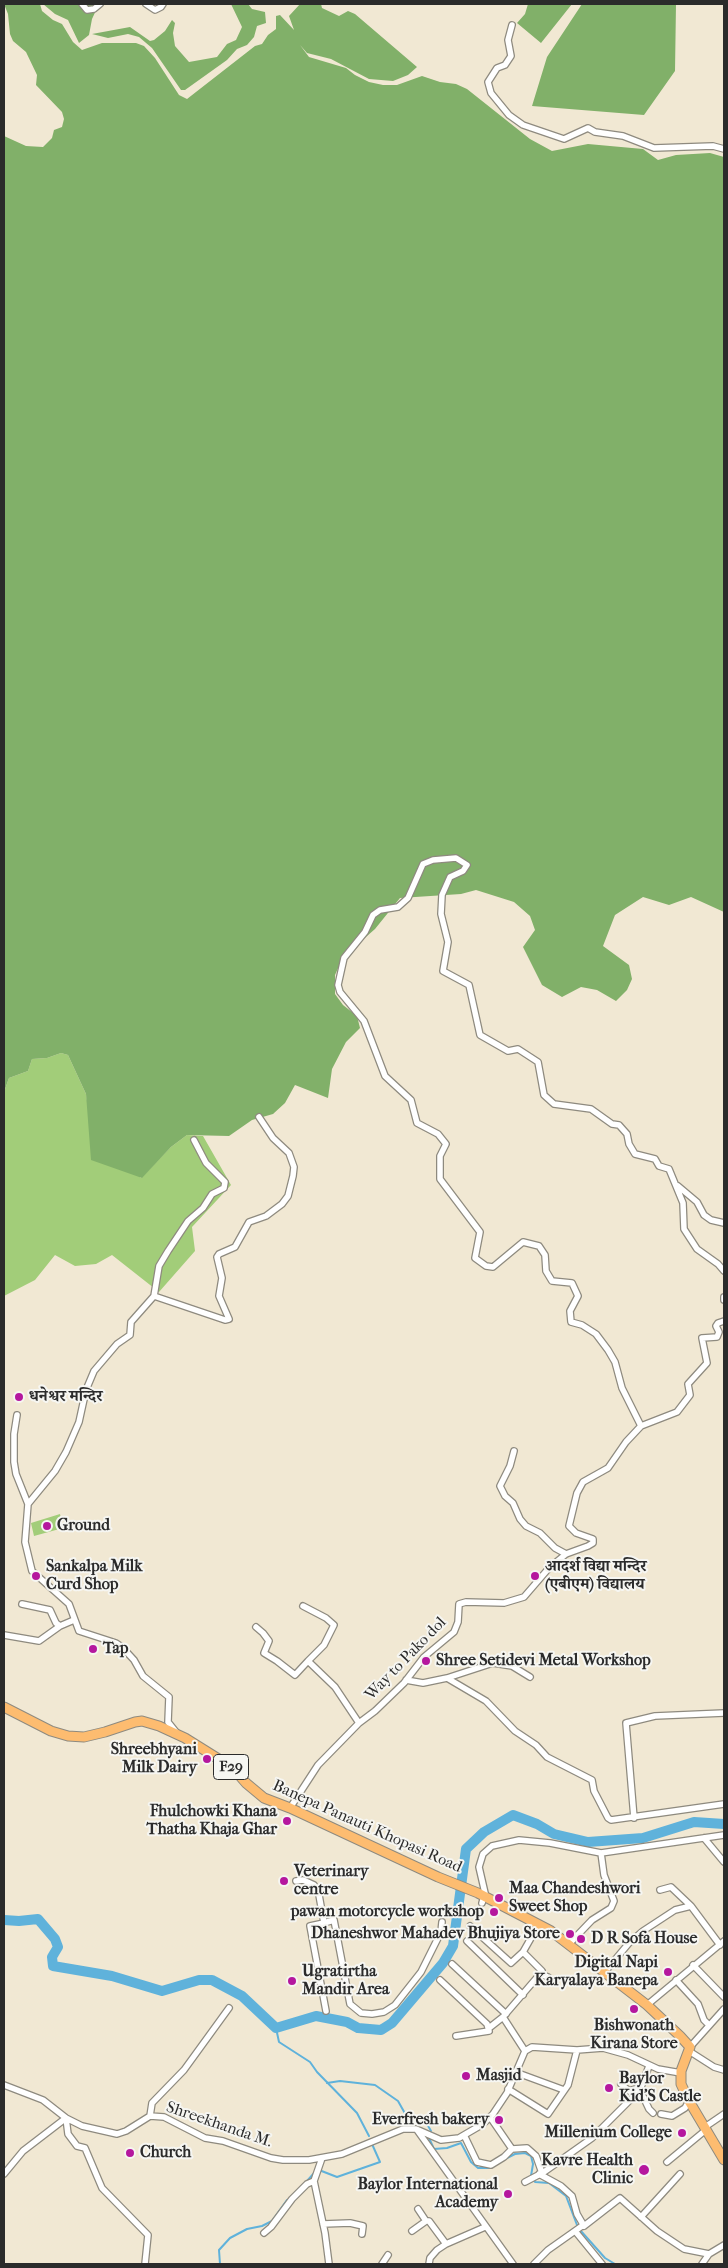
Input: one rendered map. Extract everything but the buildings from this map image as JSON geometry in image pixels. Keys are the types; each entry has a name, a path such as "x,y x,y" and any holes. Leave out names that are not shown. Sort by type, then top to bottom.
{"main road":[{"name":"Banepa Panauti Khopasi Road","path":"4,1707 51,1731 68,1736 84,1737 142,1721 177,1734 233,1768 246,1783 264,1798 290,1808 481,1897"},
{"name":"F29","path":"481,1897 539,1924 568,1945 647,2005 680,2036 689,2049"},
{"path":"689,2049 681,2073 681,2084 724,2160"}],"street":[{"path":"82,4 87,10 94,9 100,4"},
{"path":"146,4 155,10 163,4"},
{"path":"512,25 508,40 511,56 505,65 497,68 488,82 491,93 509,115 523,125 564,139 588,128 595,132 623,136 654,148 713,146 724,149"},
{"path":"724,1270 697,1249 684,1230 684,1204 669,1170 660,1166 655,1159 635,1154 629,1144 627,1134 619,1125 612,1124 591,1109 554,1104 544,1095 538,1062 518,1048 508,1051 480,1035 469,985 443,971 448,942 441,914 442,895 450,877 463,871 467,865 456,858 432,860 423,864 408,898 398,907 380,910 373,916 365,932 344,958 338,985 340,992 364,1021 385,1076 411,1100 417,1122 438,1134 446,1144 440,1156 440,1179 480,1232 475,1258 486,1266 493,1267 523,1242 539,1246 545,1255 546,1271 552,1281 572,1283 578,1296 570,1311 571,1322 596,1334 608,1350 615,1362 622,1388 641,1426 677,1412 682,1407 690,1396 688,1384 708,1363 702,1338 717,1336 719,1332 716,1326 724,1321"},
{"path":"154,1296 225,1320 229,1319 219,1296 222,1278 217,1257 235,1247 249,1222 266,1216 282,1204 288,1196 293,1176 294,1167 289,1153 273,1138 259,1117"},
{"path":"28,1504 55,1471 66,1452 79,1422 86,1390 94,1371 117,1344 130,1335 131,1322 154,1296 159,1266 168,1251 188,1221 203,1208 212,1194 224,1188 225,1185 206,1163 194,1140"},
{"path":"676,1185 697,1202 704,1215 711,1220 724,1223"},
{"path":"17,1415 14,1434 14,1462 16,1474 28,1504 25,1542 32,1571 69,1604 79,1631 116,1643 122,1647 134,1660 143,1676 169,1697 168,1722 177,1734"},
{"name":"Way to Pako dol","path":"290,1808 318,1765 359,1723 375,1711 406,1680 424,1657 454,1632 458,1622 459,1604 466,1602 504,1603 524,1597 549,1568 566,1554 588,1546 593,1542 593,1539 576,1533 568,1526 577,1493 583,1482 608,1468 626,1442 641,1426"},
{"path":"514,1451 510,1466 500,1486 505,1496 513,1503 520,1520 526,1526 540,1533 555,1548 566,1554"},
{"path":"22,1604 50,1610 56,1623 60,1626"},
{"path":"256,1627 268,1641 264,1653 295,1675 324,1645 334,1625 326,1618 303,1606"},
{"path":"4,1635 39,1641 60,1626 74,1620"},
{"path":"308,1662 335,1687 359,1723"},
{"path":"406,1680 423,1683 447,1678 493,1663 512,1666 530,1677"},
{"path":"447,1678 486,1701 515,1731 536,1745 547,1757 592,1780 594,1790 608,1818 616,1820 634,1818 664,1811 724,1804"},
{"path":"634,1818 626,1722 655,1716 724,1712"},
{"path":"481,1897 479,1867 482,1854 492,1846 519,1840 550,1843 602,1853 724,1835"},
{"path":"704,1838 724,1862"},
{"path":"568,1945 592,1920 611,1908 614,1902 604,1875 602,1853"},
{"path":"296,1882 303,1880 314,1885 319,1895 324,1923"},
{"path":"647,2005 693,1965 722,1943 691,1906 672,1887 660,1890"},
{"path":"604,1973 629,1943 643,1931 675,1910 691,1906"},
{"path":"326,2011 310,1926 334,1920 350,2004 361,2013 372,2014 384,2012 395,2005 421,1972 441,1932 442,1922"},
{"path":"470,1926 511,1963 523,1952 539,1924"},
{"path":"467,1941 523,1995"},
{"path":"456,2036 490,2031 489,2028 505,2015 540,1974 542,1971 523,1952"},
{"path":"452,1964 505,2015 525,2051"},
{"path":"693,1965 724,1997"},
{"path":"540,1974 548,1977"},
{"path":"440,1980 488,2024 489,2028"},
{"path":"676,1980 698,2004 704,2020 709,2025"},
{"path":"150,2116 152,2103 184,2070 229,2008"},
{"path":"724,2009 689,2049 714,2067 724,2070"},
{"path":"416,2128 441,2140 459,2138 483,2124 490,2117 508,2089 525,2051 538,2047 577,2050 603,2048 628,2055 649,2066 681,2073"},
{"path":"508,2089 548,2114 571,2077 577,2050"},
{"path":"525,2182 592,2138 641,2088 649,2066"},
{"path":"515,2072 564,2090"},
{"path":"625,2080 621,2084 629,2091 641,2088"},
{"name":"Shreekhanda M.","path":"4,2085 43,2100 66,2118 82,2126 117,2134 126,2131 150,2116 164,2118 205,2138 224,2141 271,2158 283,2160 322,2160 342,2154 403,2129 416,2128"},
{"path":"641,2088 649,2110 653,2112"},
{"path":"661,2114 672,2116 685,2108 689,2101"},
{"path":"667,2162 724,2114"},
{"path":"490,2117 512,2149"},
{"path":"4,2174 24,2152 66,2118"},
{"path":"66,2118 68,2134 77,2146 84,2148 102,2188 148,2235 145,2264"},
{"path":"416,2128 513,2264"},
{"path":"464,2135 477,2162 490,2165 504,2158 512,2149 527,2148 536,2156 540,2173 561,2186 572,2196 577,2214 584,2226"},
{"path":"322,2160 315,2178 329,2264"},
{"path":"641,2217 680,2174"},
{"path":"264,2233 271,2227 292,2199 315,2178"},
{"path":"534,2264 548,2250 584,2226 620,2198 657,2231 684,2249 709,2254"},
{"path":"418,2209 446,2244"},
{"path":"412,2231 426,2221"},
{"path":"323,2224 350,2223 363,2226 362,2234"},
{"path":"429,2264 430,2258 446,2244 485,2227"},
{"path":"575,2231 602,2264"},
{"path":"702,2264 709,2254 724,2245"},
{"path":"382,2264 388,2255"}],"green space":[{"path":"4,4 40,4 42,11 53,20 62,24 73,42 82,50 102,43 136,43 144,46 155,58 179,95 187,99 255,46 262,44 268,35 276,29 276,16 280,15 294,30 289,16 300,4 321,4 322,8 339,16 348,11 355,14 417,67 408,75 393,81 369,79 331,59 307,53 300,45 309,57 346,68 369,82 397,85 422,76 440,82 456,84 467,89 530,139 552,151 588,144 643,149 658,160 676,155 710,153 724,157 724,912 691,897 669,905 643,897 615,915 603,946 629,965 632,979 627,990 616,1001 597,990 581,987 562,997 542,985 523,947 535,930 530,916 514,902 476,890 461,894 400,898 375,929 343,957 335,975 335,994 343,1005 357,1016 360,1028 346,1042 332,1069 328,1098 295,1085 285,1103 273,1114 252,1120 229,1136 187,1135 171,1147 142,1178 91,1160 86,1094 68,1055 61,1053 47,1058 32,1059 28,1071 9,1078 4,1092 4,136 26,146 43,147 52,138 54,130 62,127 64,119 62,112 36,85 37,75 26,52 13,41 10,34 8,14"},
{"path":"43,4 99,4 92,19 89,35 79,43 68,20 55,14"},
{"path":"231,4 248,4 252,9 265,12 266,23 257,26 254,37 247,45 237,49 227,60 185,90 181,90 152,48 139,37 128,34 108,38 92,34 130,27 150,41 165,31 172,20 175,23 173,33 175,46 189,62 217,57 227,44 236,40 242,27"},
{"path":"528,4 572,4 541,43 517,23 525,14"},
{"path":"582,4 676,4 675,71 644,115 532,106 547,57"},
{"path":"61,1053 68,1055 86,1094 89,1114 141,1178 171,1147 187,1135 203,1136 231,1185 192,1227 195,1251 159,1292 112,1255 96,1264 75,1266 55,1255 35,1280 4,1296 4,1092 9,1078 28,1071 32,1059 47,1058"},
{"name":"Ground","path":"60,1514 63,1528 34,1536 31,1523"}],"waterway":[{"path":"4,1920 38,1919 55,1939 58,1947 52,1957 53,1966 112,1976 162,1991 199,1980 212,1980 242,1996 276,2028 316,2016 347,2022 358,2028 381,2030 392,2023 443,1963 453,1946 466,1849 484,1832 513,1815 537,1824 554,1834 588,1842 643,1838 694,1822 724,1824"},
{"path":"276,2028 279,2042 310,2062 317,2072 357,2113 369,2136"},
{"path":"327,2083 340,2081 375,2085 398,2101 407,2117 427,2124 431,2131"},
{"path":"429,2138 434,2149 447,2148 461,2143 471,2162 478,2168 491,2168 501,2161"},
{"path":"319,2170 337,2177 380,2162 372,2144"},
{"path":"505,2159 515,2154 525,2153 531,2156 533,2164 531,2176 535,2182 549,2183 566,2196 577,2225"},
{"path":"307,2181 315,2172"},
{"path":"291,2197 298,2190"},
{"path":"220,2264 219,2250 230,2238 247,2229 262,2226 272,2221 287,2200"},
{"path":"580,2230 605,2258 615,2264"}],"place":[{"name":"धनेश्वर मन्दिर","path":"19,1397"},
{"name":"Ground","path":"47,1526"},
{"name":"Sankalpa Milk Curd Shop","path":"36,1576"},
{"name":"आदर्श विद्या मन्दिर (एबीएम) विद्यालय","path":"535,1576"},
{"name":"Tap","path":"93,1649"},
{"name":"Shree Setidevi Metal Workshop","path":"426,1661"},
{"name":"Shreebhyani Milk Dairy","path":"207,1759"},
{"name":"Fhulchowki Khana Thatha Khaja Ghar","path":"287,1821"},
{"name":"Veterinary centre","path":"284,1881"},
{"name":"Maa Chandeshwori Sweet Shop","path":"499,1898"},
{"name":"pawan motorcycle workshop","path":"494,1912"},
{"name":"Dhaneshwor Mahadev Bhujiya Store","path":"570,1934"},
{"name":"D R Sofa House","path":"581,1939"},
{"name":"Digital Napi Karyalaya Banepa","path":"668,1972"},
{"name":"Ugratirtha Mandir Area","path":"292,1981"},
{"name":"Bishwonath Kirana Store","path":"634,2009"},
{"name":"Masjid","path":"466,2076"},
{"name":"Baylor Kid'S Castle","path":"609,2088"},
{"name":"Everfresh bakery","path":"499,2120"},
{"name":"Millenium College","path":"682,2133"},
{"name":"Church","path":"130,2153"},
{"name":"Kavre Health Clinic","path":"644,2170"},
{"name":"Baylor International Academy","path":"508,2194"}]}
